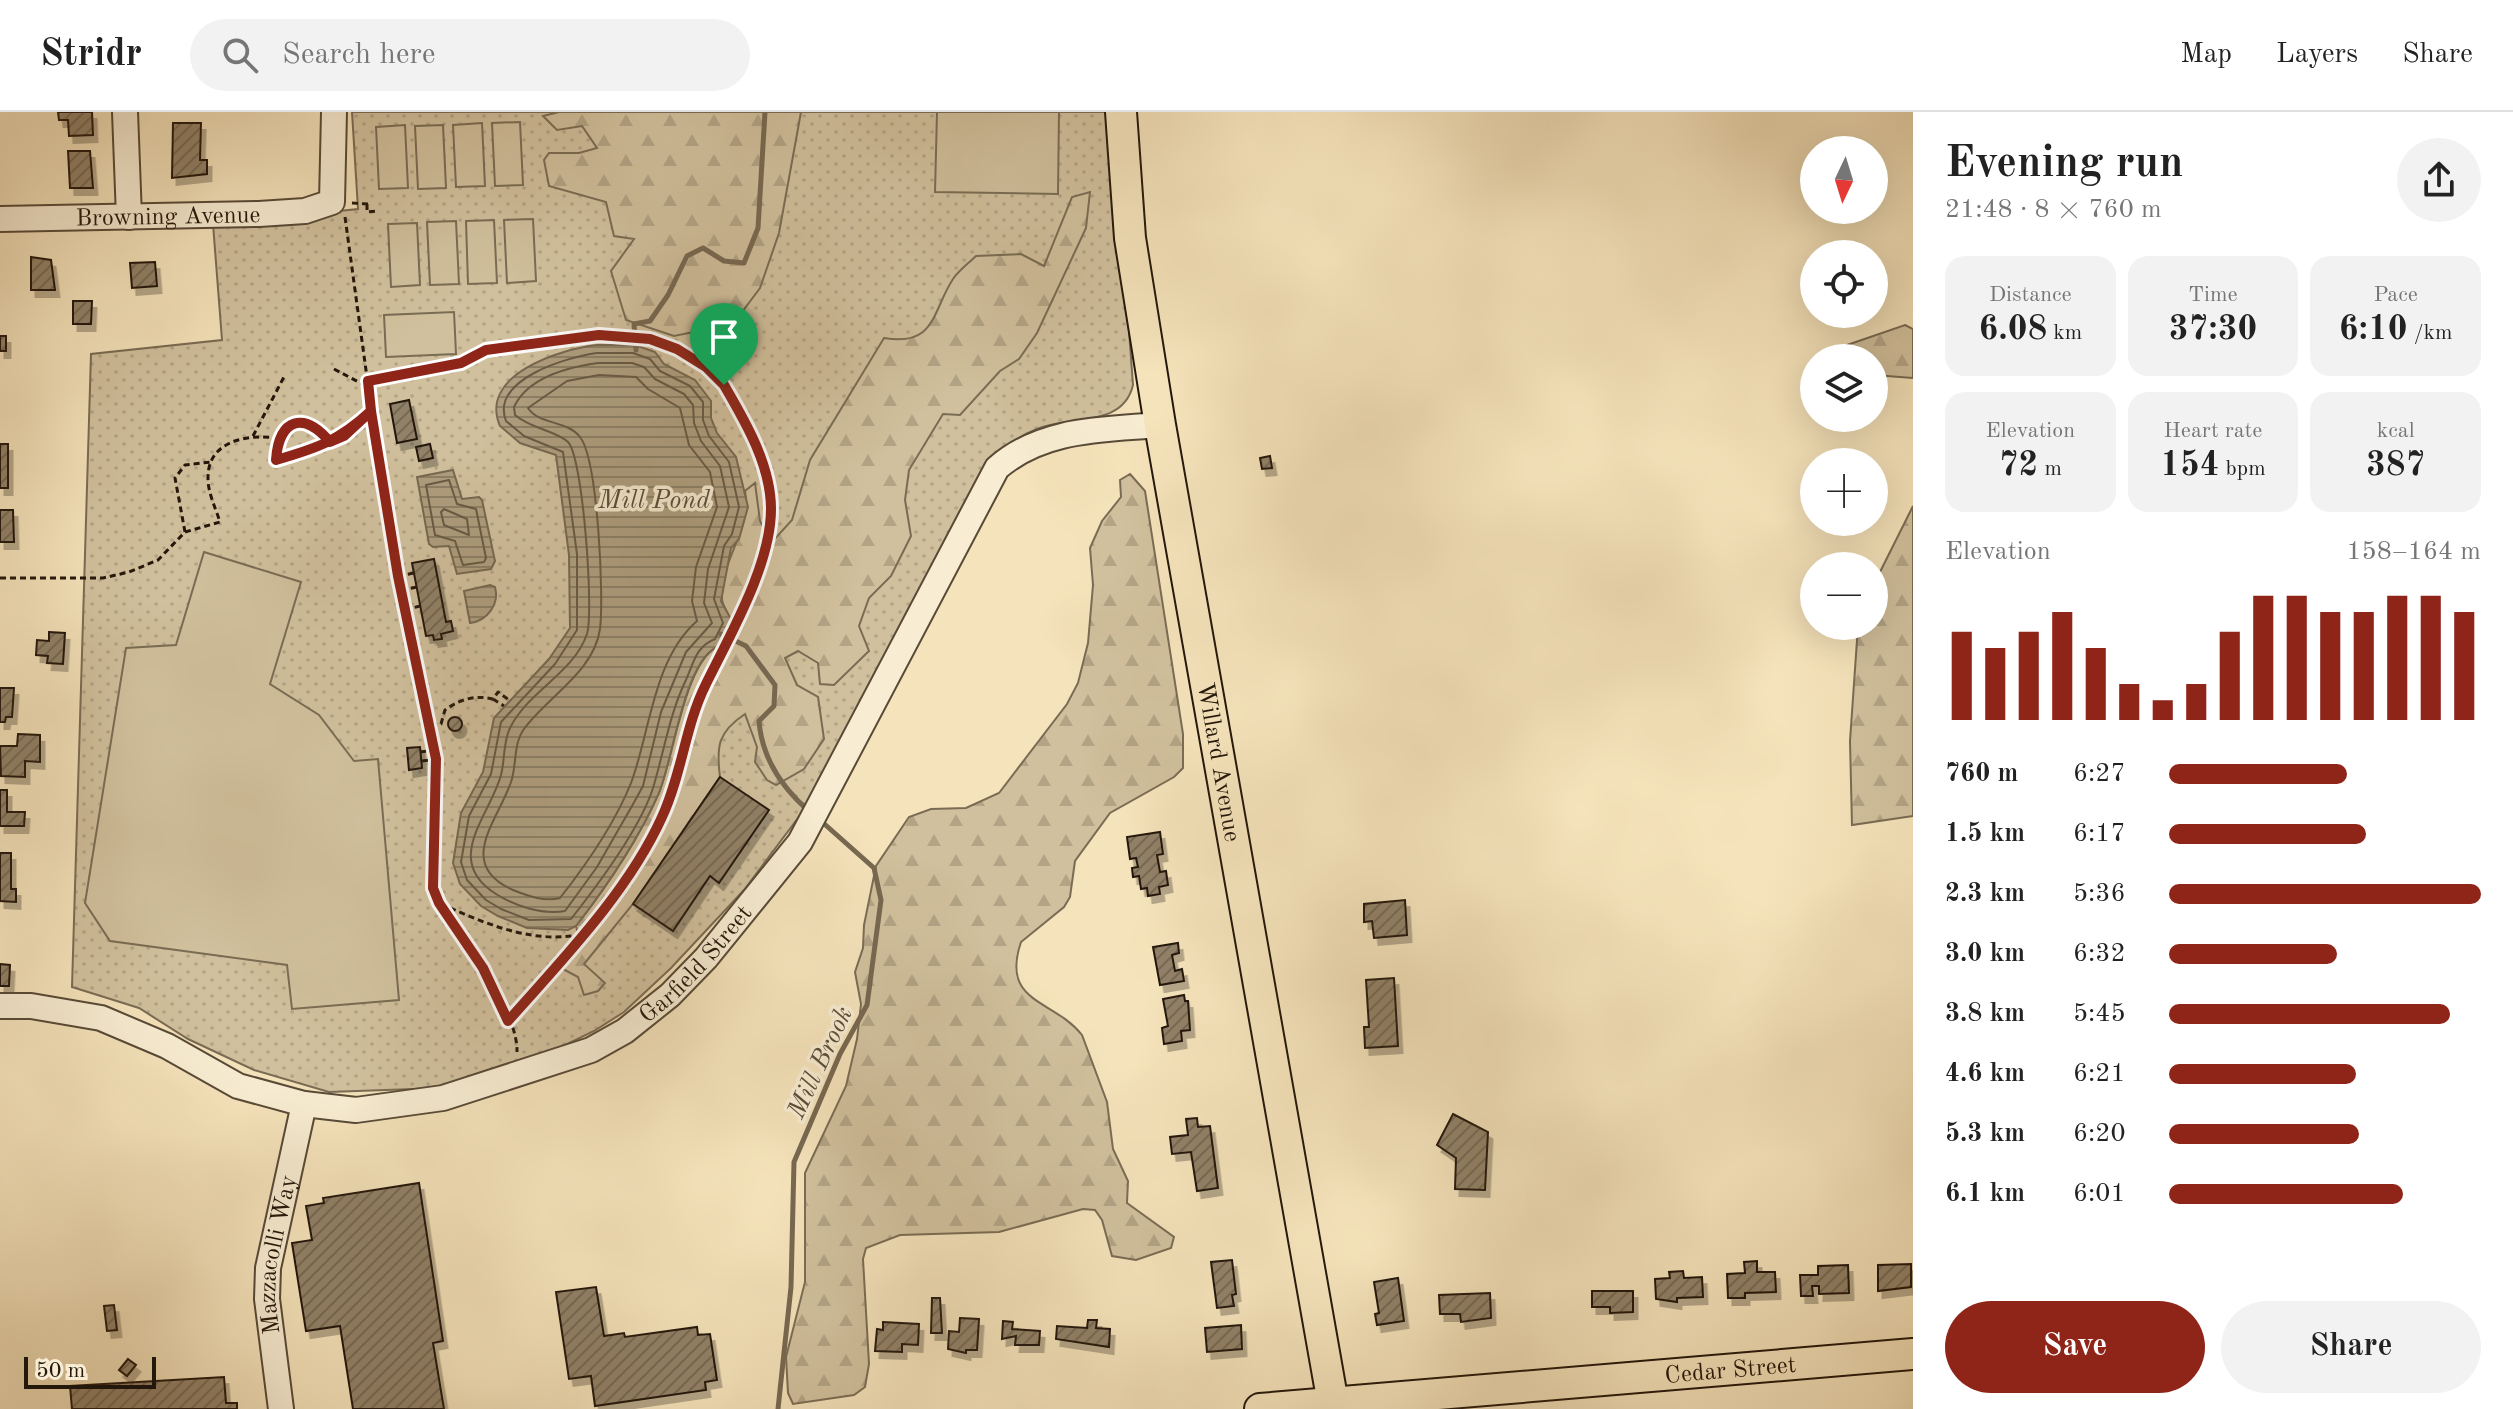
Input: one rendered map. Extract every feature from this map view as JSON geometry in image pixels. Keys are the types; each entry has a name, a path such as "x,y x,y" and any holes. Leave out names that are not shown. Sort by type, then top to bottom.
{"main road":[{"name":"Willard Avenue","path":"1121,112 1130,238 1160,425 1334,1407"},
{"name":"Cedar Street","path":"1260,1409 1334,1407 1913,1354"}],"street":[{"path":"125,112 129,217"},
{"path":"334,112 339,208"},
{"name":"Browning Avenue","path":"0,219 339,208"},
{"name":"Garfield Street","path":"0,1006 31,1006 101,1018 167,1046 238,1086 304,1104 356,1110 443,1098 591,1050 625,1031 670,995 706,958 800,842 997,468 1015,453 1049,438 1160,425"},
{"name":"Mazzacolli Way","path":"281,1409 267,1299 268,1268 304,1104"}],"path":[{"path":"367,204 367,212 379,211"},
{"path":"339,208 398,576 435,750 433,888 439,903 483,968 508,1021 517,1045 518,1060"},
{"path":"368,381 456,363 486,350 599,335 650,339 677,349 706,367 724,385 747,425 767,478 771,507 769,527 738,618 690,724 661,820 583,934 508,1021"},
{"path":"454,355 456,363"},
{"path":"334,369 368,387"},
{"path":"253,436 285,375"},
{"path":"330,442 317,426 306,423 288,426 278,438 276,460 330,442 344,436 371,411"},
{"path":"185,532 175,478 185,465 211,462 233,441 253,436 278,438"},
{"path":"0,578 103,578 158,560 185,532 220,522 208,481 211,462"},
{"path":"398,576 414,573"},
{"path":"401,590 417,587"},
{"path":"405,610 420,606"},
{"path":"493,699 498,692 509,700"},
{"path":"441,724 441,715 452,705 478,696 493,699 504,706"},
{"path":"431,725 449,723"},
{"path":"420,752 435,750"},
{"path":"422,761 436,759"},
{"path":"439,903 504,930 538,936 583,934"}],"green space":[{"path":"352,112 1113,112 1133,385 1127,399 1107,414 1037,429 994,456 801,814 744,890 671,968 624,1012 555,1050 442,1088 329,1092 254,1070 188,1039 139,1008 72,987 91,354 222,340 213,224 358,209"},
{"path":"559,112 801,112 779,233 760,288 733,324 674,336 626,320 611,271 634,239 614,236 606,202 549,186 544,160 549,153 579,153 597,148 582,126 557,130 543,116"},
{"path":"937,112 1059,112 1058,194 935,192"},
{"path":"520,122 523,185 495,186 492,123"},
{"path":"482,123 485,186 456,187 453,125"},
{"path":"405,125 408,188 379,189 376,127"},
{"path":"443,125 446,188 418,189 415,126"},
{"path":"1090,192 1086,228 1037,333 1019,359 1000,371 960,415 943,414 909,470 905,500 911,536 891,576 869,598 859,626 869,651 834,685 820,684 818,663 798,651 785,658 797,685 818,697 824,739 804,769 776,785 767,780 755,762 757,747 745,714 729,727 719,748 720,777 633,904 584,964 605,983 598,991 584,995 578,977 563,969 580,942 576,926 641,830 664,780 689,689 698,669 708,654 720,646 732,622 722,601 723,585 744,519 745,491 755,483 760,521 772,542 792,520 810,460 884,338 914,337 923,332 936,314 953,279 976,256 1021,254 1044,266 1072,197"},
{"path":"533,219 536,281 507,283 504,220"},
{"path":"494,220 497,283 468,284 466,221"},
{"path":"456,221 459,284 430,285 427,222"},
{"path":"417,223 420,285 391,287 388,224"},
{"path":"454,312 456,354 386,357 384,315"},
{"path":"1905,325 1913,329 1913,378 1888,376 1888,344 1850,344"},
{"path":"1130,474 1145,491 1183,734 1183,768 1174,777 1110,813 1075,861 1070,897 1064,907 1021,942 1016,962 1018,978 1024,989 1082,1035 1107,1102 1113,1149 1128,1181 1127,1203 1174,1237 1171,1248 1136,1260 1112,1256 1102,1220 1095,1210 1083,1209 999,1232 900,1235 866,1248 863,1259 869,1364 865,1387 854,1395 793,1404 788,1393 786,1357 805,1282 805,1173 846,1086 857,1039 861,1004 855,972 863,948 864,925 876,866 909,817 931,809 966,808 999,793 1067,704 1078,683 1088,643 1093,585 1090,548 1102,521 1121,497 1120,480"},
{"path":"1913,506 1913,816 1852,825 1850,741 1857,640 1888,640 1888,556"},
{"path":"204,552 301,582 270,684 319,715 354,761 378,759 399,1000 292,1009 287,965 110,941 85,903 126,648 176,645"}],"water":[{"name":"Mill Pond","path":"597,345 635,345 655,352 664,364 695,380 711,401 711,418 717,433 736,457 748,507 739,539 731,548 721,601 732,621 720,646 708,654 697,669 681,712 658,795 641,830 576,926 568,930 527,928 481,906 460,884 453,863 461,813 483,772 494,718 549,659 570,628 569,555 556,455 520,443 500,426 496,408 501,392 511,379 526,368 563,352"},
{"path":"453,470 462,499 479,497 482,500 495,561 491,569 457,574 449,546 433,547 429,544 417,477"},
{"path":"490,585 495,587 496,593 491,611 482,619 470,623 464,591"}],"building":[{"path":"58,112 92,112 93,135 69,136 68,120 59,120"},
{"path":"173,123 201,123 200,160 207,160 207,174 172,178"},
{"path":"68,151 90,151 93,188 70,188"},
{"path":"31,257 51,260 55,290 31,290"},
{"path":"155,262 157,286 132,288 130,263"},
{"path":"73,301 92,301 91,324 73,324"},
{"path":"0,336 6,336 6,351 0,351"},
{"path":"409,400 417,439 397,443 390,404"},
{"path":"0,444 8,444 8,488 0,488"},
{"path":"430,444 433,458 419,461 416,447"},
{"path":"1270,456 1272,468 1262,469 1260,458"},
{"path":"0,510 13,510 14,542 0,542"},
{"path":"434,559 446,622 451,621 453,631 441,634 442,639 434,640 433,635 426,636 412,563"},
{"path":"49,632 65,633 63,664 47,663 48,656 36,655 37,640 49,641"},
{"path":"0,688 14,688 12,717 6,717 5,722 0,722"},
{"path":"455,717 462,724 455,731 448,724"},
{"path":"18,734 40,735 40,762 25,761 25,777 1,776 0,746 17,746"},
{"path":"420,747 422,768 409,770 407,748"},
{"path":"720,777 769,810 719,883 710,876 673,931 633,904"},
{"path":"0,790 7,790 7,812 25,812 24,826 0,826"},
{"path":"1160,832 1163,854 1157,855 1160,872 1166,871 1168,885 1159,887 1160,894 1148,896 1147,888 1141,889 1139,876 1133,877 1132,868 1138,867 1136,858 1130,859 1127,837"},
{"path":"0,853 11,853 11,889 16,889 16,902 0,901"},
{"path":"1405,900 1407,935 1374,938 1372,921 1364,922 1364,904"},
{"path":"1178,943 1179,953 1172,955 1175,971 1182,969 1184,981 1160,985 1153,947"},
{"path":"0,964 10,965 9,986 0,986"},
{"path":"1394,978 1398,1046 1365,1048 1364,1027 1369,1027 1366,980"},
{"path":"1184,995 1185,1001 1188,1001 1190,1030 1181,1031 1182,1041 1164,1044 1162,1028 1168,1026 1163,999"},
{"path":"1453,1114 1488,1132 1485,1190 1455,1189 1456,1158 1437,1145"},
{"path":"1197,1118 1198,1127 1210,1126 1218,1188 1197,1191 1191,1152 1172,1154 1170,1137 1188,1135 1186,1119"},
{"path":"419,1183 443,1341 433,1343 444,1409 353,1409 340,1326 306,1331 292,1243 312,1240 306,1206 324,1203 323,1198"},
{"path":"1232,1260 1236,1294 1232,1295 1234,1306 1217,1308 1211,1262"},
{"path":"1757,1261 1757,1272 1775,1272 1776,1292 1745,1293 1745,1298 1728,1298 1727,1274 1745,1273 1744,1262"},
{"path":"1911,1264 1911,1287 1878,1291 1878,1265"},
{"path":"1848,1265 1849,1293 1819,1294 1819,1286 1812,1286 1813,1296 1801,1296 1800,1275 1818,1275 1818,1266"},
{"path":"1683,1271 1684,1278 1702,1277 1703,1297 1677,1298 1677,1302 1656,1299 1655,1279 1670,1278 1669,1272"},
{"path":"1398,1278 1404,1321 1377,1325 1375,1314 1379,1313 1374,1282"},
{"path":"596,1287 604,1336 624,1333 625,1337 697,1327 698,1335 710,1334 717,1380 705,1382 706,1390 595,1406 591,1376 569,1379 556,1292"},
{"path":"1592,1291 1633,1291 1633,1312 1610,1313 1610,1307 1592,1307"},
{"path":"1490,1293 1491,1318 1461,1322 1460,1314 1440,1314 1439,1295"},
{"path":"932,1298 940,1298 942,1333 931,1333"},
{"path":"114,1305 117,1330 107,1331 104,1306"},
{"path":"960,1318 979,1319 977,1350 966,1350 966,1353 948,1349 949,1331 959,1332"},
{"path":"1088,1320 1097,1320 1096,1328 1110,1329 1109,1347 1056,1339 1057,1326 1087,1328"},
{"path":"1003,1321 1013,1322 1012,1329 1040,1331 1039,1345 1015,1345 1016,1336 1002,1339"},
{"path":"883,1322 919,1324 918,1345 902,1344 902,1352 875,1351 877,1329 883,1330"},
{"path":"1241,1325 1242,1349 1207,1352 1205,1328"},
{"path":"128,1359 136,1365 127,1376 119,1370"},
{"path":"224,1377 226,1403 237,1403 237,1409 72,1409 70,1386"}],"waterway":[{"name":"Mill Brook","path":"636,350 634,324 650,321 668,295 687,256 703,248 724,261 744,263 758,228 765,112"},
{"name":"Mill Brook","path":"721,634 746,646 775,685 774,706 759,721 764,748 782,783 810,812"},
{"name":"Mill Brook","path":"778,1409 791,1287 794,1162 840,1054 867,1005 881,900 874,868 821,821"}],"route":[{"path":"724,385 706,367 677,349 650,339 599,335 486,350 461,363 368,381 371,411 344,436 330,442 317,426 297,423 288,426 278,438 276,460 315,449 344,436 371,411 398,576 436,759 433,888 439,903 483,968 508,1021 564,959 606,904 661,820 690,724 748,596 769,527 771,507 767,478 747,425 724,385"}]}
